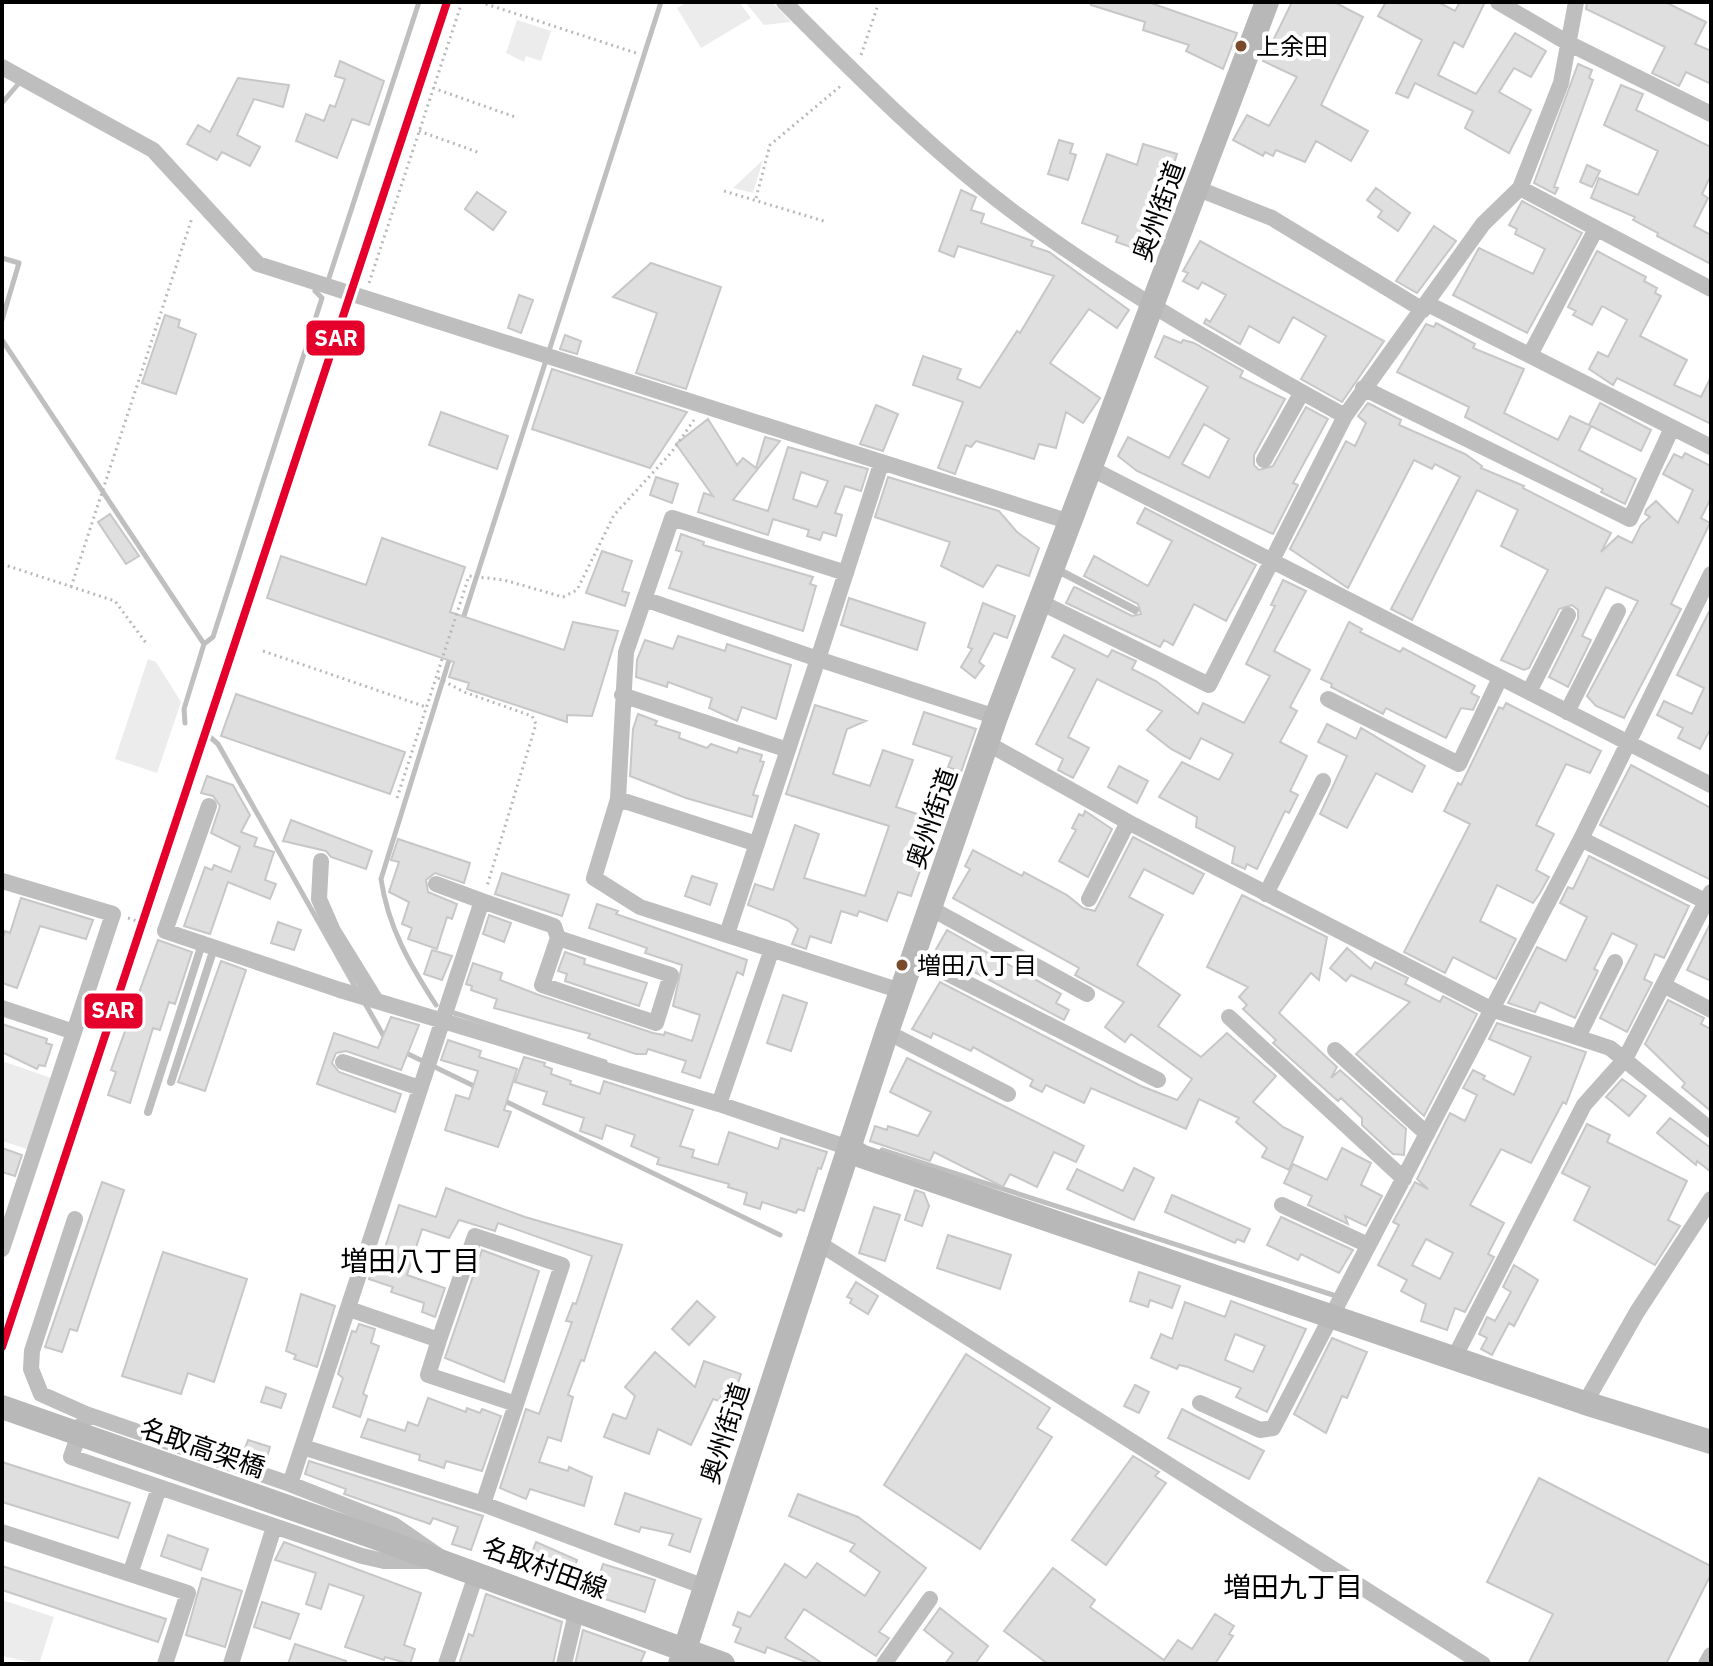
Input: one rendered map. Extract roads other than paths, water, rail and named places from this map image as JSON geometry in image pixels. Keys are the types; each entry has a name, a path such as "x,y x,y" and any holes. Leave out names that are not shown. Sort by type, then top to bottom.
{"main road":[{"name":"奥州街道","path":"682,1657 887,1032 996,717 1267,2"},
{"path":"849,1148 861,1156 1329,1316 1585,1403 1711,1442"},
{"name":"名取高架橋","path":"2,1407 385,1541"},
{"name":"名取村田線","path":"385,1541 577,1609 682,1657 723,1664"}],"street":[{"path":"784,2 898,115 1021,218 1153,308 1345,416"},
{"path":"1498,2 1568,43 1711,114"},
{"path":"1040,602 1209,685 1345,416 1483,224 1520,188 1561,83 1576,2"},
{"path":"2,67 153,150 258,264 1070,522"},
{"path":"1196,188 1272,218 1426,307 1531,353 1711,447"},
{"path":"1520,188 1711,289"},
{"path":"1531,353 1596,229"},
{"path":"1363,388 1630,519 1672,428"},
{"path":"1264,460 1302,392"},
{"path":"727,934 881,464"},
{"path":"1092,469 1711,785"},
{"path":"846,573 672,518 626,652 618,799 594,878 640,907 901,991"},
{"path":"1200,1403 1260,1430 1273,1428 1581,839 1711,574"},
{"path":"644,599 996,717"},
{"path":"1567,712 1618,611"},
{"path":"1529,692 1568,615"},
{"path":"1328,699 1459,764 1500,678"},
{"path":"622,695 788,750"},
{"path":"987,743 1128,822 1491,1009 1610,1048 1711,1130"},
{"path":"1266,894 1323,781"},
{"path":"618,799 757,844"},
{"path":"209,806 165,931 364,996 719,1104 849,1148"},
{"path":"1090,899 1128,822"},
{"path":"1454,1358 1584,1105 1625,1059 1709,900 1581,839"},
{"path":"321,861 319,899 364,996"},
{"path":"2,881 113,914 2,1249"},
{"path":"436,884 554,926 558,938 542,985 656,1023 671,975 558,938"},
{"path":"290,1484 482,901"},
{"path":"930,908 1087,994"},
{"path":"719,1104 772,949"},
{"path":"913,956 1158,1080"},
{"path":"1578,1037 1615,962"},
{"path":"1665,986 1711,1010"},
{"path":"2,1008 74,1032"},
{"path":"1229,1017 1404,1179"},
{"path":"887,1032 1008,1094"},
{"path":"1335,1050 1427,1134"},
{"path":"343,1062 420,1088"},
{"path":"1585,1403 1637,1312 1711,1199"},
{"path":"1282,1205 1368,1245"},
{"path":"75,1219 32,1351 31,1369 41,1394 86,1414 290,1484 394,1525 446,1561"},
{"path":"483,1504 562,1265 475,1236 428,1375 516,1404"},
{"path":"817,1242 1483,1664"},
{"path":"349,1309 439,1340"},
{"path":"86,1414 71,1457 274,1527 384,1561 446,1561"},
{"path":"303,1447 483,1504 705,1587"},
{"path":"130,1574 159,1488"},
{"path":"231,1664 274,1527"},
{"path":"2,1532 188,1593 165,1664"},
{"path":"446,1664 477,1572"},
{"path":"884,1664 930,1599"},
{"path":"564,1664 577,1609"},
{"path":"1706,1664 1711,1655"}],"lane":[{"path":"1053,568 1135,610"},
{"path":"171,1082 208,946"},
{"path":"148,1112 208,946"}],"waterway":[{"path":"328,281 419,2"},
{"path":"462,622 661,2"},
{"path":"2,103 19,83"},
{"path":"2,258 19,263 2,320"},
{"path":"204,644 213,637 322,298 315,291"},
{"path":"2,340 204,644 184,709 185,723"},
{"path":"436,1005 401,945 381,879 451,654"},
{"path":"210,737 218,744 358,992"},
{"path":"363,1000 386,1040"},
{"path":"454,1013 605,1062"},
{"path":"404,1052 478,1088"},
{"path":"501,1099 780,1235"},
{"path":"882,1150 1333,1295"}],"place":[{"name":"上余田","path":"1241,46"},
{"name":"増田八丁目","path":"902,965"}],"district":[{"name":"増田八丁目","path":"410,1260"},
{"name":"増田九丁目","path":"1293,1586"}]}
